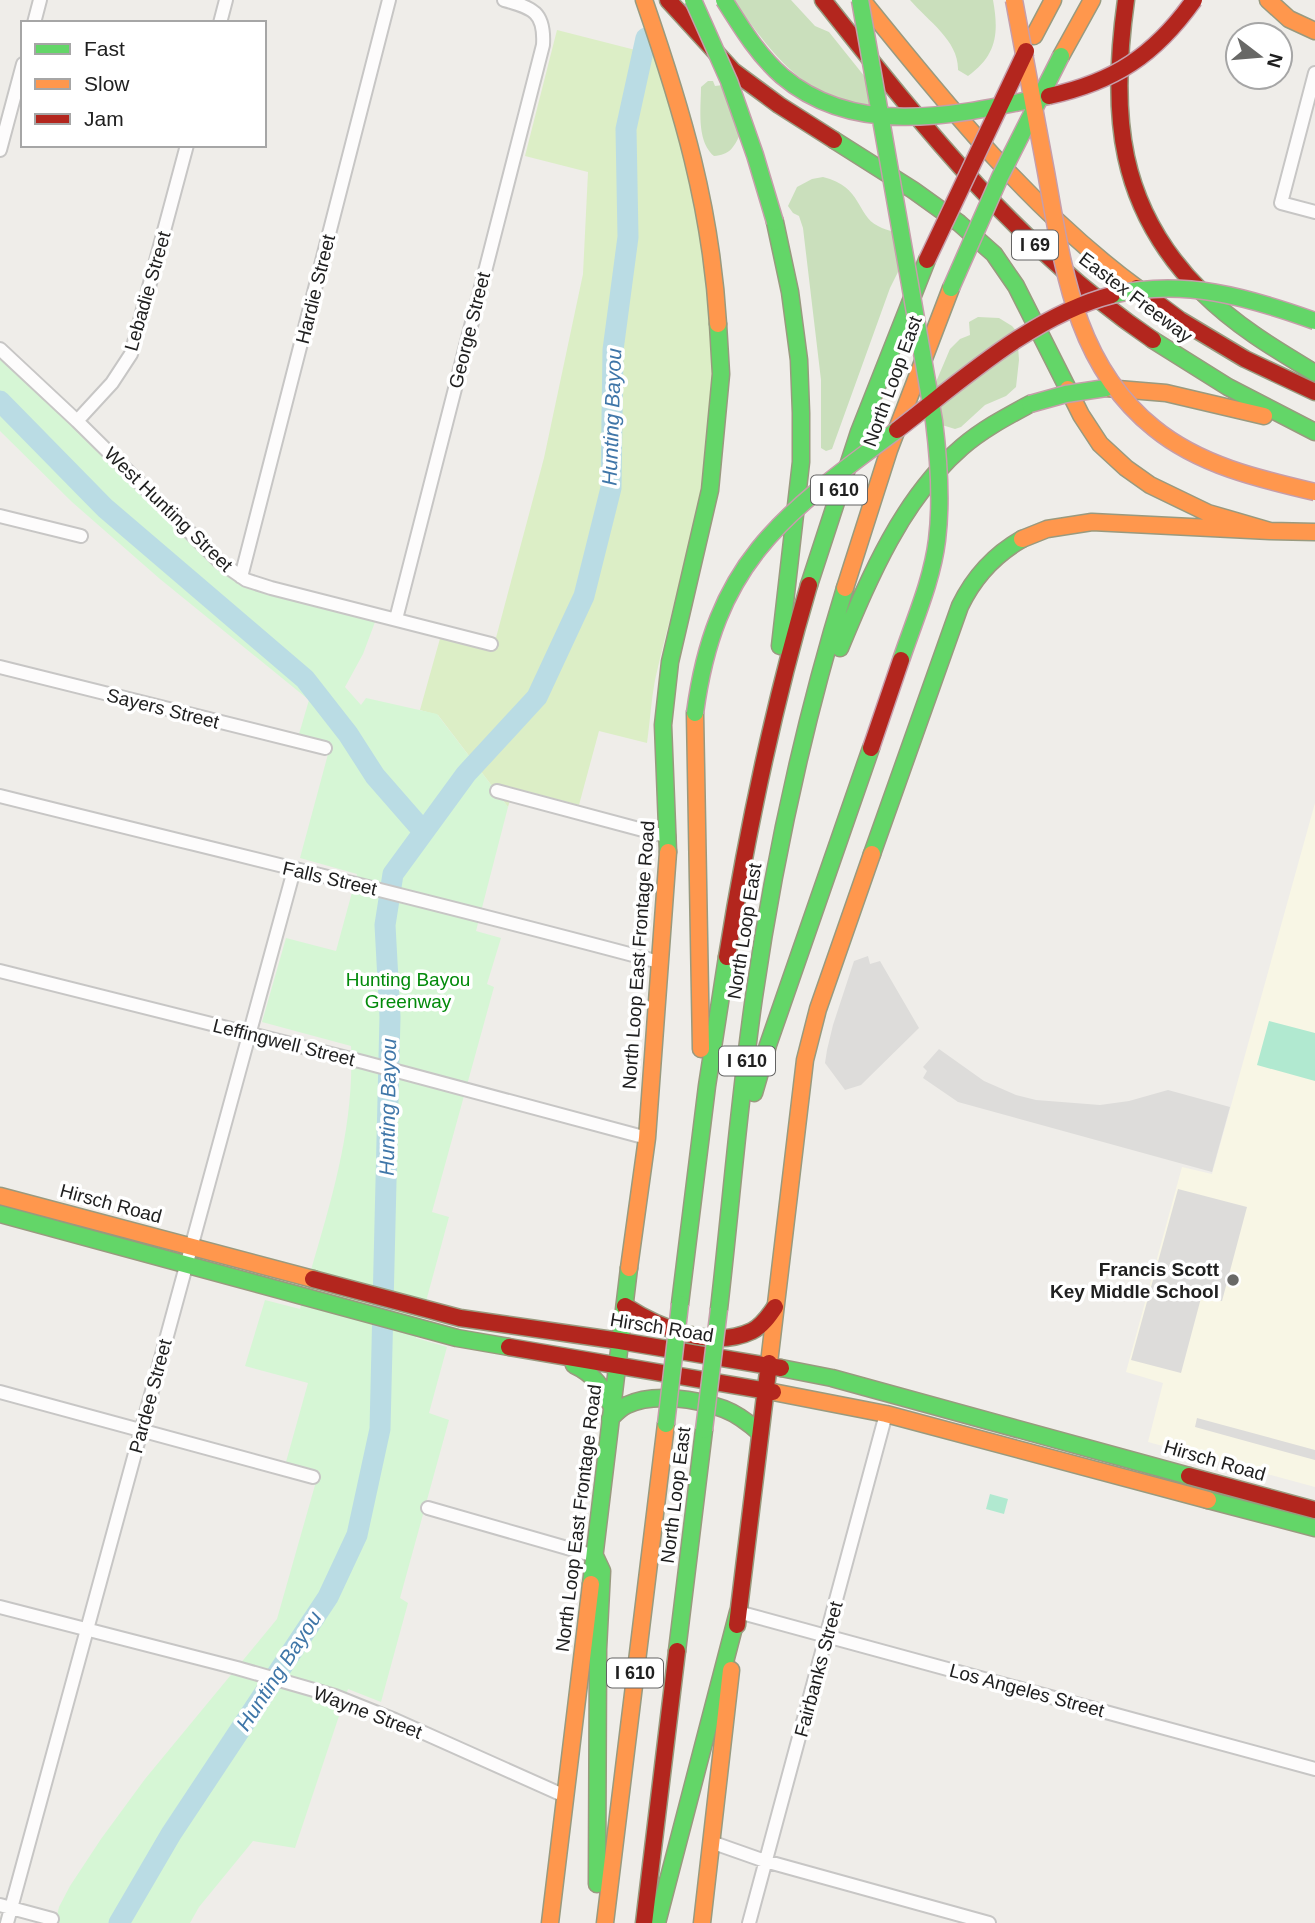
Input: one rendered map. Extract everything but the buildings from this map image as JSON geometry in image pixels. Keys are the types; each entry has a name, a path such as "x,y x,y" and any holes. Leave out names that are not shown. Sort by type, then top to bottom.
{"main road":[{"name":"North Loop East Frontage Road","path":"550,1923 616,1367 648,1138 668,837 663,725 670,662 710,490 721,374 715,273 706,216 676,89 644,0"},
{"path":"668,0 733,71 779,105 913,190 959,223 994,254 1016,286 1081,415 1100,444 1126,468 1179,501 1208,513 1270,531"},
{"path":"693,0 729,81 775,222 799,360 801,463 771,727"},
{"path":"724,0 756,49 794,85 821,100 848,110 900,118 995,106 1095,83 1119,72 1159,43 1194,0"},
{"name":"Eastex Freeway","path":"823,0 992,204 1054,262 1151,339 1237,391 1308,429"},
{"path":"735,1171 768,1045 932,562 939,521 941,483 934,421 861,0"},
{"name":"Eastex Freeway","path":"861,0 977,140 1056,221 1090,251 1142,293 1200,332 1259,367 1315,393"},
{"path":"1014,0 1066,283 1080,327 1103,372 1137,415 1151,429 1179,448 1243,475 1315,492"},
{"name":"North Loop East","path":"605,1923 698,1152 721,987 771,727 795,632 873,392 927,260 979,146 1053,0"},
{"name":"North Loop East","path":"644,1923 755,990 770,896 800,752 857,545 901,415 951,288 1000,177 1092,0"},
{"path":"1126,0 1118,53 1118,119 1127,164 1147,218 1175,264 1200,292 1243,328 1315,373"},
{"path":"1268,0 1276,10 1303,27 1315,31"},
{"path":"698,1152 700,955 695,713 701,670 714,626 741,571 778,524 805,499 1029,332 1067,310 1123,292 1160,287 1193,287 1230,293 1315,321"},
{"path":"800,752 855,611 884,551 929,480 965,444 994,422 1030,404 1066,394 1129,387 1165,392 1308,429"},
{"path":"702,1923 805,1060 818,1009 948,634 968,590 1000,552 1057,525 1092,520 1315,533"},
{"name":"Hirsch Road","path":"0,1196 460,1318 620,1340 845,1381 1315,1510"},
{"name":"Hirsch Road","path":"0,1214 457,1338 764,1390 886,1414 1315,1528"},
{"path":"625,1306 650,1322 680,1331 707,1336 735,1336 752,1331 764,1323 776,1306"},
{"path":"548,1354 595,1376 606,1393 611,1413 646,1399 671,1400 721,1408 749,1423 760,1433"},
{"path":"886,1414 909,1407 967,1422 997,1422"},
{"path":"1145,1481 1150,1463"},
{"path":"595,1556 602,1571 599,1606 596,1923"},
{"path":"657,1923 738,1612"}],"street":[{"path":"35,21 40,0"},
{"path":"221,21 226,0"},
{"name":"Hardie Street","path":"241,577 389,0"},
{"name":"George Street","path":"396,619 543,41 544,27 538,15 524,5 504,0"},
{"path":"0,150 21,71"},
{"path":"1315,73 1281,203 1315,212"},
{"name":"Lebadie Street","path":"77,421 112,383 131,354 186,147"},
{"name":"West Hunting Street","path":"0,349 220,562 241,577 271,588 491,644"},
{"path":"0,516 81,536"},
{"name":"Sayers Street","path":"0,667 326,748"},
{"path":"497,791 668,837"},
{"name":"Falls Street","path":"0,796 371,887 659,962"},
{"name":"Pardee Street","path":"7,1923 6,1906 87,1630 295,870"},
{"name":"Leffingwell Street","path":"0,971 363,1062 648,1138"},
{"path":"0,1392 313,1478"},
{"name":"Fairbanks Street","path":"748,1923 886,1414"},
{"path":"428,1507 595,1556"},
{"name":"Wayne Street","path":"0,1607 335,1696 565,1796"},
{"name":"Los Angeles Street","path":"738,1612 1315,1769"},
{"path":"711,1842 765,1861 989,1923"},
{"path":"6,1906 52,1919"}],"shaded area":[{"name":"Francis Scott Key Middle School","path":"1315,803 1315,1487 1148,1442 1163,1383 1126,1372 1182,1167 1212,1174"},
{"path":"868,956 870,964 880,961 919,1028 861,1085 845,1090 825,1063 827,1050 854,961"},
{"path":"939,1049 984,1081 1016,1095 1036,1100 1100,1105 1129,1101 1168,1090 1230,1107 1212,1172 958,1102 923,1078 927,1071 923,1067"},
{"path":"1178,1189 1247,1207 1222,1301 1201,1298 1181,1373 1131,1360"},
{"path":"1197,1418 1315,1450 1315,1460 1195,1427"}],"green space":[{"path":"733,0 791,0 815,26 829,32 889,107 845,101 809,85 768,46"},
{"path":"910,0 993,0 996,23 994,42 978,68 968,76 958,70 957,60 948,41"},
{"path":"557,30 655,55 688,173 701,233 712,317 712,391 701,489 655,680 647,743 599,731 579,805 514,788 508,807 438,715 420,710 441,635 493,649 544,458 583,274 588,172 525,156"},
{"path":"708,81 713,81 715,86 723,85 740,134 730,150 714,156 704,142 701,124 701,87"},
{"path":"823,177 845,187 871,221 894,232 899,270 890,288 832,449 826,451 821,448 821,380 803,228 799,216 788,206 797,187"},
{"path":"978,317 999,318 1017,332 1019,360 1016,387 1006,396 985,405 961,427 955,429 942,425 933,389 950,349 960,339 970,335 969,322"},
{"name":"Hunting Bayou Greenway","path":"0,354 71,420 226,576 263,593 375,622 363,654 345,687 361,705 366,698 437,714 508,807 476,931 501,938 487,984 494,987 432,1212 449,1217 416,1338 447,1347 429,1413 449,1420 400,1598 408,1603 381,1702 348,1689 295,1848 253,1841 199,1907 190,1923 55,1923 59,1907 70,1886 101,1839 145,1779 277,1619 319,1471 286,1462 308,1383 245,1366 265,1300 300,1309 328,1212 343,1147 351,1080 351,1046 262,1022 286,938 336,951 357,874 300,858 331,743 299,734 309,700 160,579 72,502 0,431"},
{"path":"1269,1021 1315,1033 1315,1081 1257,1065"},
{"path":"990,1494 1008,1499 1004,1514 986,1509"}],"waterway":[{"name":"Hunting Bayou","path":"119,1923 171,1834 328,1597 357,1535 380,1429 390,1017 385,925 393,874 466,774 537,697 584,596 611,488 613,350 628,237 626,129 646,38"},
{"path":"0,401 105,508 305,679 348,734 375,776 423,831"}],"traffic: fast":[{"path":"693,0 729,81 775,222"},
{"path":"724,0 743,30 773,68 811,96 843,109 876,115 911,117 981,109 1049,96"},
{"path":"860,0 934,421 938,466 939,510 935,555 901,660"},
{"path":"951,288 1000,177 1061,56"},
{"path":"834,140 913,190 959,223 994,254 1016,286 1068,389"},
{"path":"775,222 790,292 799,360 801,413 801,462 780,646"},
{"path":"809,585 859,432 927,260"},
{"path":"1112,295 1138,290 1190,289 1265,304 1315,321"},
{"path":"1202,292 1242,326 1315,373"},
{"path":"668,852 663,725 670,662 710,490 721,374 718,324"},
{"path":"1153,340 1228,387 1315,432"},
{"path":"1030,404 1066,394 1106,388"},
{"path":"840,648 876,566 905,514 922,490 962,447 1030,404"},
{"path":"695,713 705,661 719,617 737,580 760,547 788,517 820,489 897,430"},
{"path":"872,854 960,606 986,568 1002,552 1022,539"},
{"path":"719,1309 739,1114 762,945 803,740 845,588"},
{"path":"754,1093 768,1045 871,748"},
{"path":"680,1304 707,1086 727,957"},
{"path":"0,1214 457,1338 509,1347"},
{"path":"591,1584 629,1268"},
{"path":"666,1424 680,1304"},
{"path":"704,1430 719,1309"},
{"path":"574,1365 597,1382 612,1407"},
{"path":"781,1368 832,1378 1189,1476"},
{"path":"610,1419 622,1408 638,1401 675,1398 701,1402 734,1413 760,1433"},
{"path":"677,1651 704,1430"},
{"path":"1208,1500 1315,1528"},
{"path":"595,1556 602,1571 598,1649 597,1884"},
{"path":"657,1923 738,1612"}],"traffic: slow":[{"path":"644,0 671,80 693,159 709,239 718,324"},
{"path":"862,0 990,153 1061,224 1137,288"},
{"path":"1014,0 1067,277 1089,344 1106,374 1127,402 1154,428 1190,452 1251,476 1315,492"},
{"path":"1034,36 1053,0"},
{"path":"1061,56 1092,0"},
{"path":"1268,0 1289,19 1315,31"},
{"path":"845,588 889,450 951,288"},
{"path":"1106,388 1166,393 1264,416"},
{"path":"1068,389 1100,444 1150,485 1208,513 1270,531 1315,532"},
{"path":"1022,539 1047,529 1092,522 1270,531"},
{"path":"695,713 701,1049"},
{"path":"629,1268 647,1138 668,852"},
{"path":"769,1363 805,1060 818,1009 872,854"},
{"path":"0,1196 313,1279"},
{"path":"773,1392 886,1414 1208,1500"},
{"path":"605,1923 666,1424"},
{"path":"550,1923 591,1584"},
{"path":"702,1923 731,1670"}],"traffic: jam":[{"path":"668,0 733,71 779,105 834,140"},
{"path":"823,0 936,139 1016,226 1105,305 1153,340"},
{"path":"1126,0 1119,81 1126,157 1136,192 1152,227 1174,260 1202,292"},
{"path":"1049,96 1094,83 1131,63 1164,36 1194,0"},
{"path":"927,260 1026,51"},
{"path":"1137,288 1180,320 1245,359 1315,392"},
{"path":"897,430 972,371 1026,334 1054,318 1112,295"},
{"path":"727,957 762,770 809,585"},
{"path":"871,748 901,660"},
{"path":"313,1279 460,1318 781,1368"},
{"path":"625,1306 670,1329 720,1338 752,1331 762,1324 775,1307"},
{"path":"509,1347 773,1392"},
{"path":"737,1625 769,1363"},
{"path":"1189,1476 1315,1510"},
{"path":"644,1923 677,1651"}],"place":[{"name":"Francis Scott Key Middle School","path":"1233,1280"}]}
